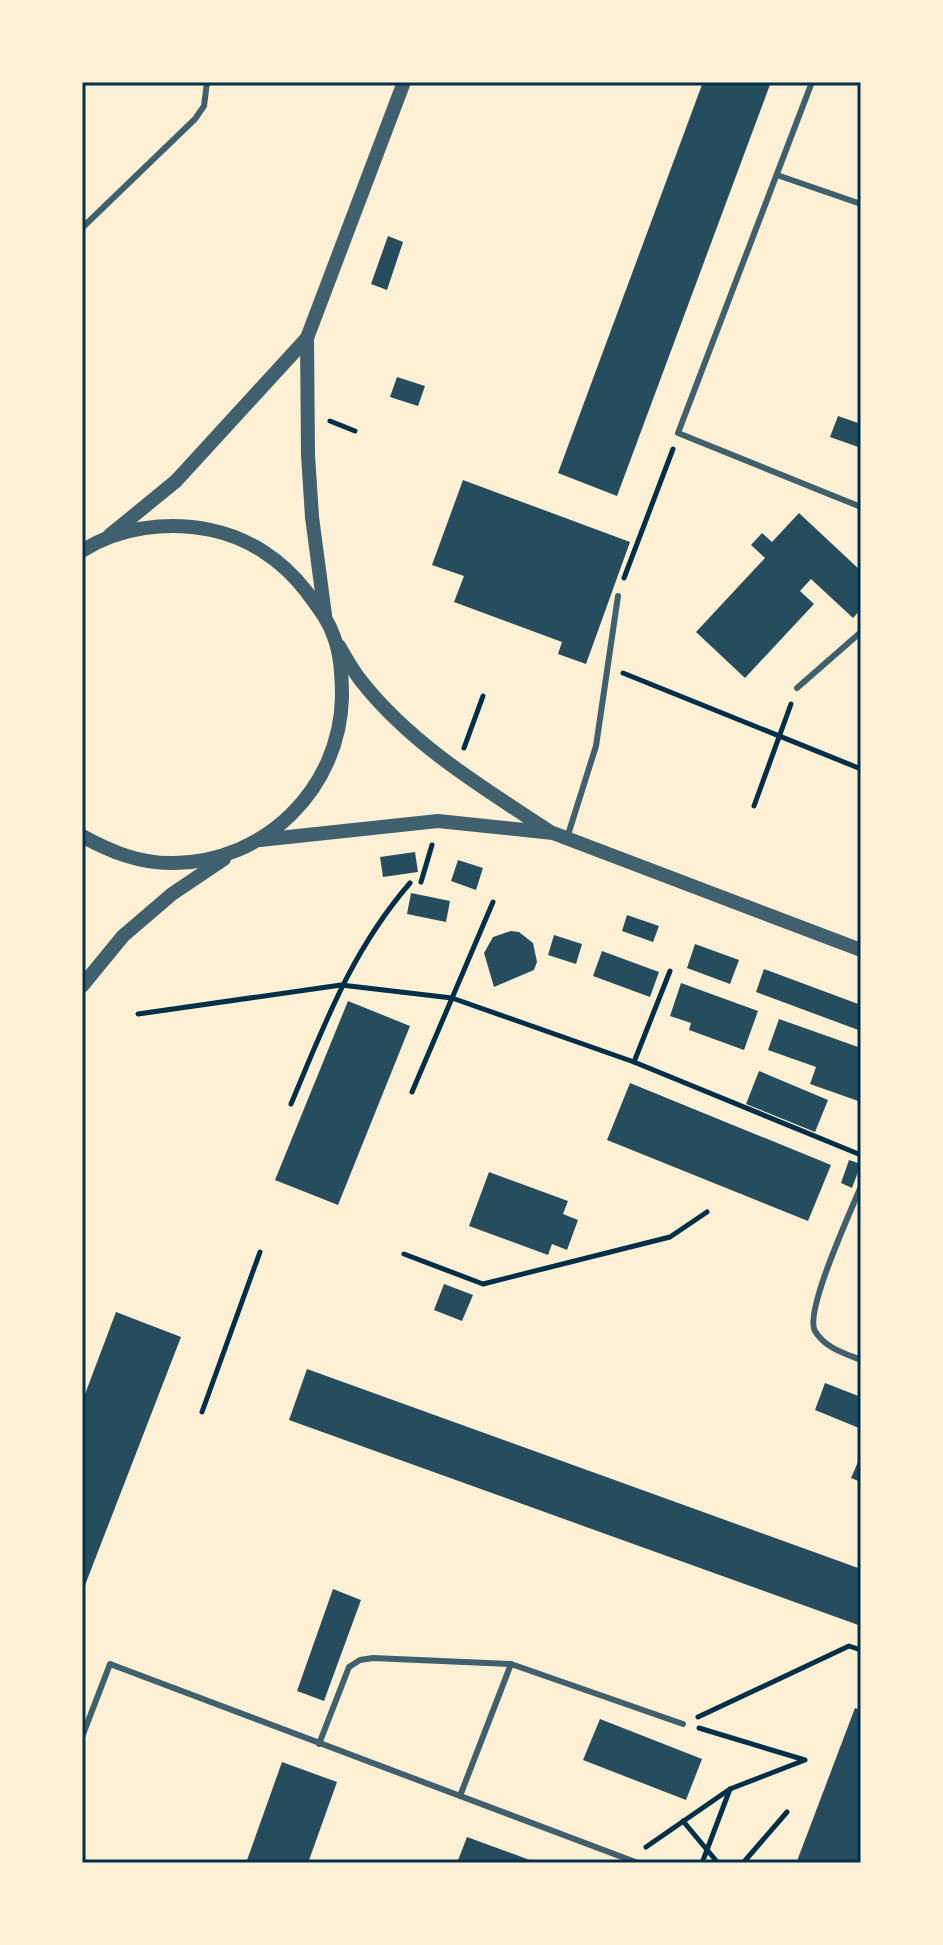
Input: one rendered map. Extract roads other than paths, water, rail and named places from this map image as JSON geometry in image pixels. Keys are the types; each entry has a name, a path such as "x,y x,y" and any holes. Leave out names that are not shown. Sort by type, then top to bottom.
{"street":[{"path":"325,616 312,517 307,338 404,82"},
{"path":"103,540 176,481 307,338"},
{"path":"83,550 103,540 151,526 190,525 228,534 263,551 293,575 325,616 361,682 410,733 456,770 560,836 861,950"},
{"path":"82,986 123,936 142,919 172,894 235,852 260,840 298,809 319,781 334,749 341,715 342,680 336,640"},
{"path":"260,840 438,821 560,836"},
{"path":"82,836 109,850 140,860 185,862 235,852"}],"lane":[{"path":"82,228 195,119 204,106 207,82"},
{"path":"812,82 678,433 861,507"},
{"path":"777,175 861,204"},
{"path":"560,836 596,746 618,596"},
{"path":"797,688 861,632"},
{"path":"861,1186 814,1305 813,1328 824,1343 861,1360"},
{"path":"319,1744 349,1667 360,1660 373,1658 511,1664 683,1724"},
{"path":"82,1737 110,1664 638,1863"},
{"path":"460,1796 511,1664"}]}
